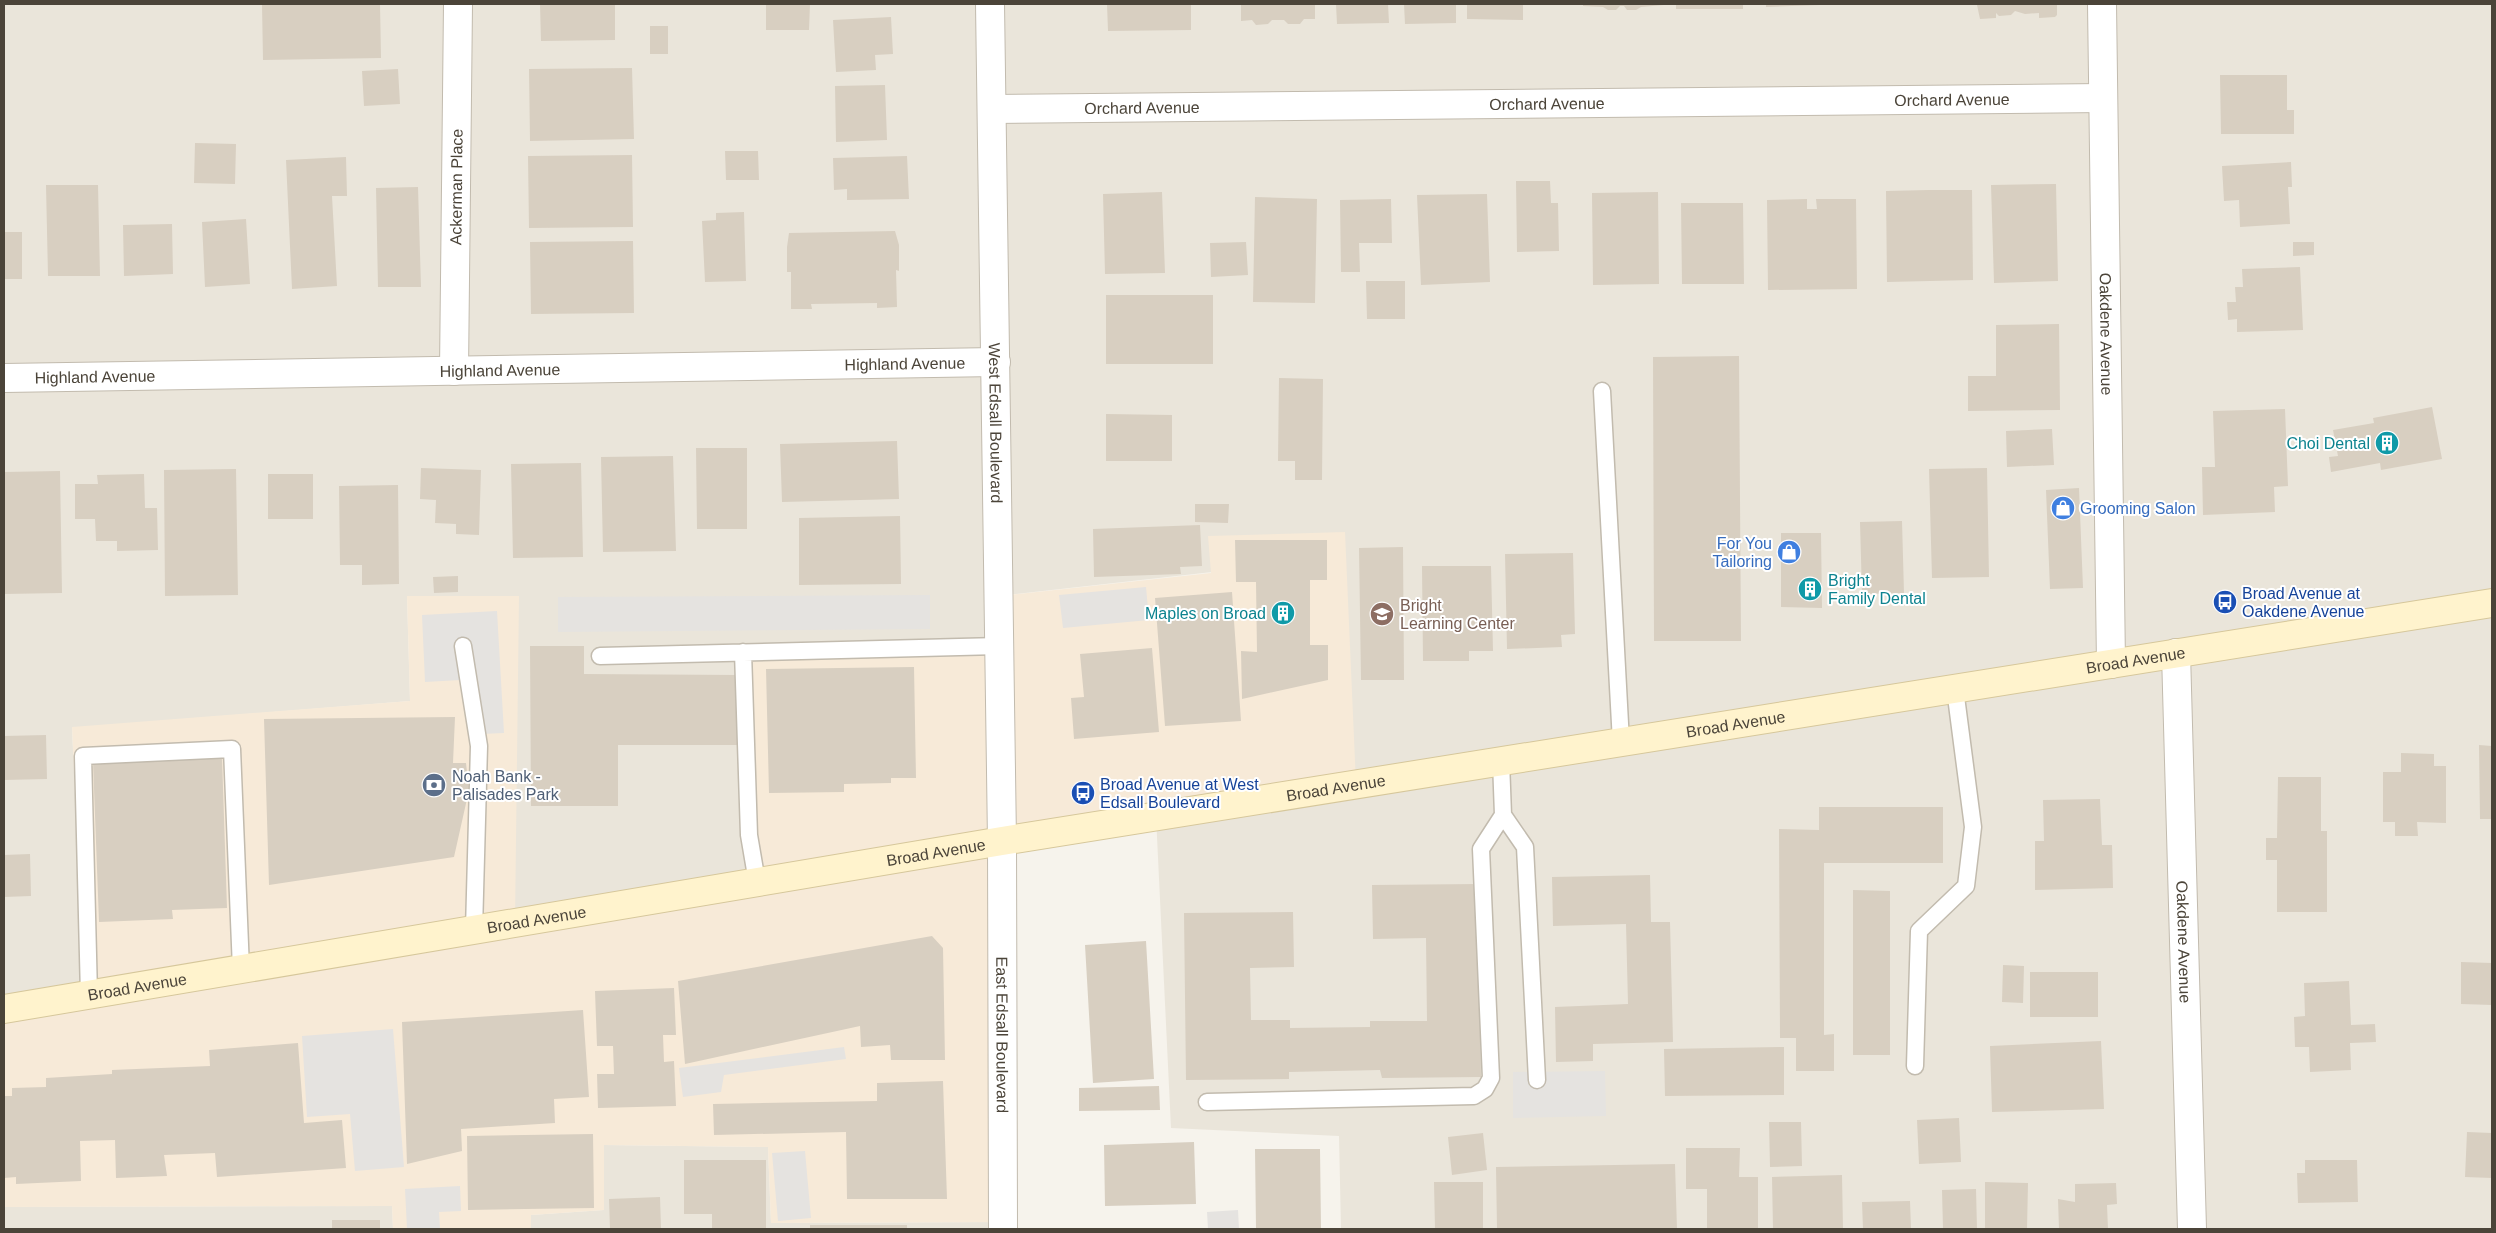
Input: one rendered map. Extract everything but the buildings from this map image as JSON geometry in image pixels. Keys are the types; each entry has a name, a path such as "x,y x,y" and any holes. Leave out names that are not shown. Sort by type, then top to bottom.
{"main road":[{"name":"Broad Avenue","path":"4,1009 1002,841 2492,603"}],"street":[{"name":"Ackerman Place","path":"454,371 458,4"},
{"name":"West Edsall Boulevard","path":"990,4 1002,841"},
{"name":"Oakdene Avenue","path":"2102,4 2111,664"},
{"name":"Orchard Avenue","path":"992,109 2103,98"},
{"name":"Highland Avenue","path":"4,378 996,362"},
{"name":"Oakdene Avenue","path":"2176,653 2192,1229"},
{"name":"East Edsall Boulevard","path":"1002,841 1003,1229"}],"lane":[{"path":"1602,391 1621,742"},
{"path":"463,646 479,746 474,930"},
{"path":"600,656 999,646"},
{"path":"743,652 749,835 758,882"},
{"path":"1916,1066 1919,931 1966,886 1974,827 1955,689"},
{"path":"89,995 83,756 232,748 241,969"},
{"path":"1501,761 1503,815 1526,847 1538,1080"},
{"path":"1207,1102 1474,1096 1485,1089 1490,1078 1481,849 1503,815"}],"shaded area":[{"path":"4,4 2492,4 2492,1229 1341,1229 1339,1136 1171,1128 1156,816 1356,784 1209,536 1212,572 999,596 999,646 757,882 515,923 407,596 410,701 72,728 84,996 4,1009"},
{"path":"1345,532 1356,784 1002,841 1003,1222 771,1223 768,1147 604,1145 604,1210 531,1215 531,1229 393,1229 392,1206 4,1207 4,1009 84,996 72,727 410,701 407,596 519,596 515,922 757,882 743,652 999,646 999,596 1211,573 1208,536"},
{"path":"1146,587 1149,620 1063,628 1059,595"},
{"path":"930,595 930,629 558,632 558,597"},
{"path":"497,611 504,733 481,734 478,679 425,682 422,615"},
{"path":"393,1029 404,1167 355,1171 350,1114 307,1117 302,1036"},
{"path":"844,1047 846,1059 724,1075 721,1092 683,1097 679,1068"},
{"path":"1605,1071 1606,1116 1513,1118 1513,1072"},
{"path":"604,1145 768,1147 771,1223 1003,1222 1003,1229 531,1229 531,1215 604,1210"},
{"path":"805,1151 811,1218 778,1221 772,1153"},
{"path":"460,1186 461,1211 439,1212 440,1229 407,1229 405,1189"},
{"path":"392,1206 393,1229 4,1229 4,1207"},
{"path":"1238,1210 1239,1229 1208,1229 1207,1212"}],"place":[{"name":"Choi Dental","path":"2387,443"},
{"name":"Grooming Salon","path":"2063,508"},
{"name":"For You Tailoring","path":"1789,552"},
{"name":"Bright Family Dental","path":"1810,589"},
{"name":"Broad Avenue at Oakdene Avenue","path":"2225,602"},
{"name":"Maples on Broad","path":"1283,613"},
{"name":"Bright Learning Center","path":"1382,614"},
{"name":"Noah Bank - Palisades Park","path":"434,785"},
{"name":"Broad Avenue at West Edsall Boulevard","path":"1083,793"}]}
